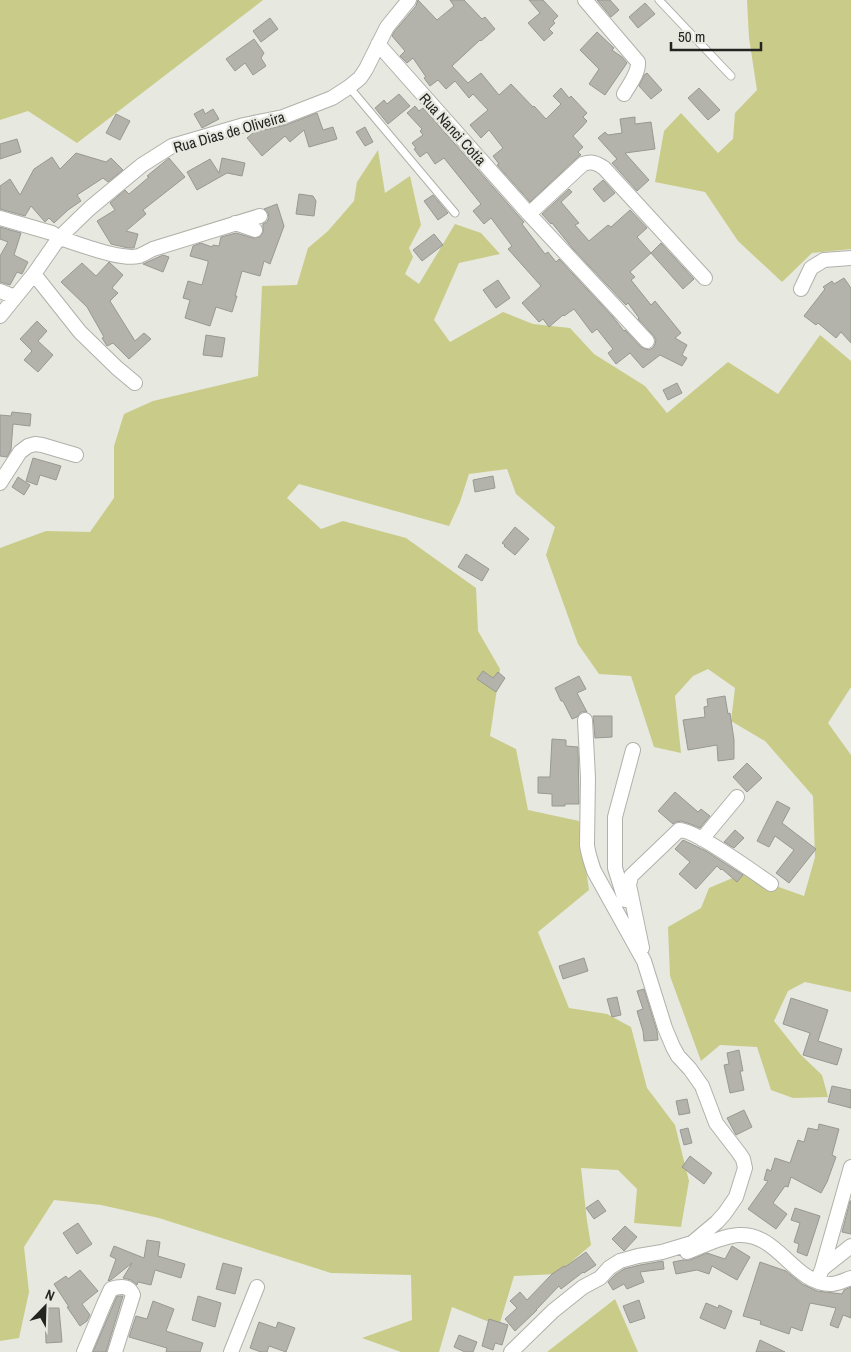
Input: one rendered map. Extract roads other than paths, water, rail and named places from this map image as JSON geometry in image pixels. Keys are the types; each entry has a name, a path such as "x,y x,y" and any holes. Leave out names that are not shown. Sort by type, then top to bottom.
{"street":[{"name":"Rua Dias de Oliveira","path":"0,316 34,274 59,238 90,208 142,165 172,146 244,125 283,117 332,98 349,88 360,78 387,27 409,0"},
{"path":"585,0 638,62 639,66 624,94"},
{"name":"Rua Nanci Cotia","path":"378,44 529,214 647,341"},
{"path":"529,214 583,164 590,161 604,168 705,278"},
{"path":"0,218 52,232 59,238 112,254 138,256 153,249 260,216"},
{"path":"235,223 255,230"},
{"path":"801,289 811,268 824,260 851,258"},
{"path":"34,274 80,332 117,368 135,382"},
{"path":"0,291 15,297"},
{"path":"0,483 20,452 28,446 42,445 76,455"},
{"path":"585,720 588,778 588,853 594,871 644,961"},
{"path":"633,750 615,817 615,868 624,898 637,923"},
{"path":"702,839 737,797"},
{"path":"511,1352 553,1311 583,1287 600,1278 609,1268 620,1261 692,1243 725,1213 736,1197 745,1168 739,1153 716,1123 702,1086 672,1047 644,961 629,885 631,876 679,830 688,831 702,839 771,884"},
{"path":"820,1275 851,1167"},
{"path":"662,1252 684,1254 725,1237 752,1236 771,1245 802,1273 820,1275 834,1284 851,1278"},
{"path":"820,1275 851,1246"},
{"path":"84,1352 112,1289 120,1286 128,1288 132,1291 133,1295 115,1352"},
{"path":"231,1352 257,1287"}],"lane":[{"path":"659,0 731,76"},
{"path":"349,88 455,213"}]}
